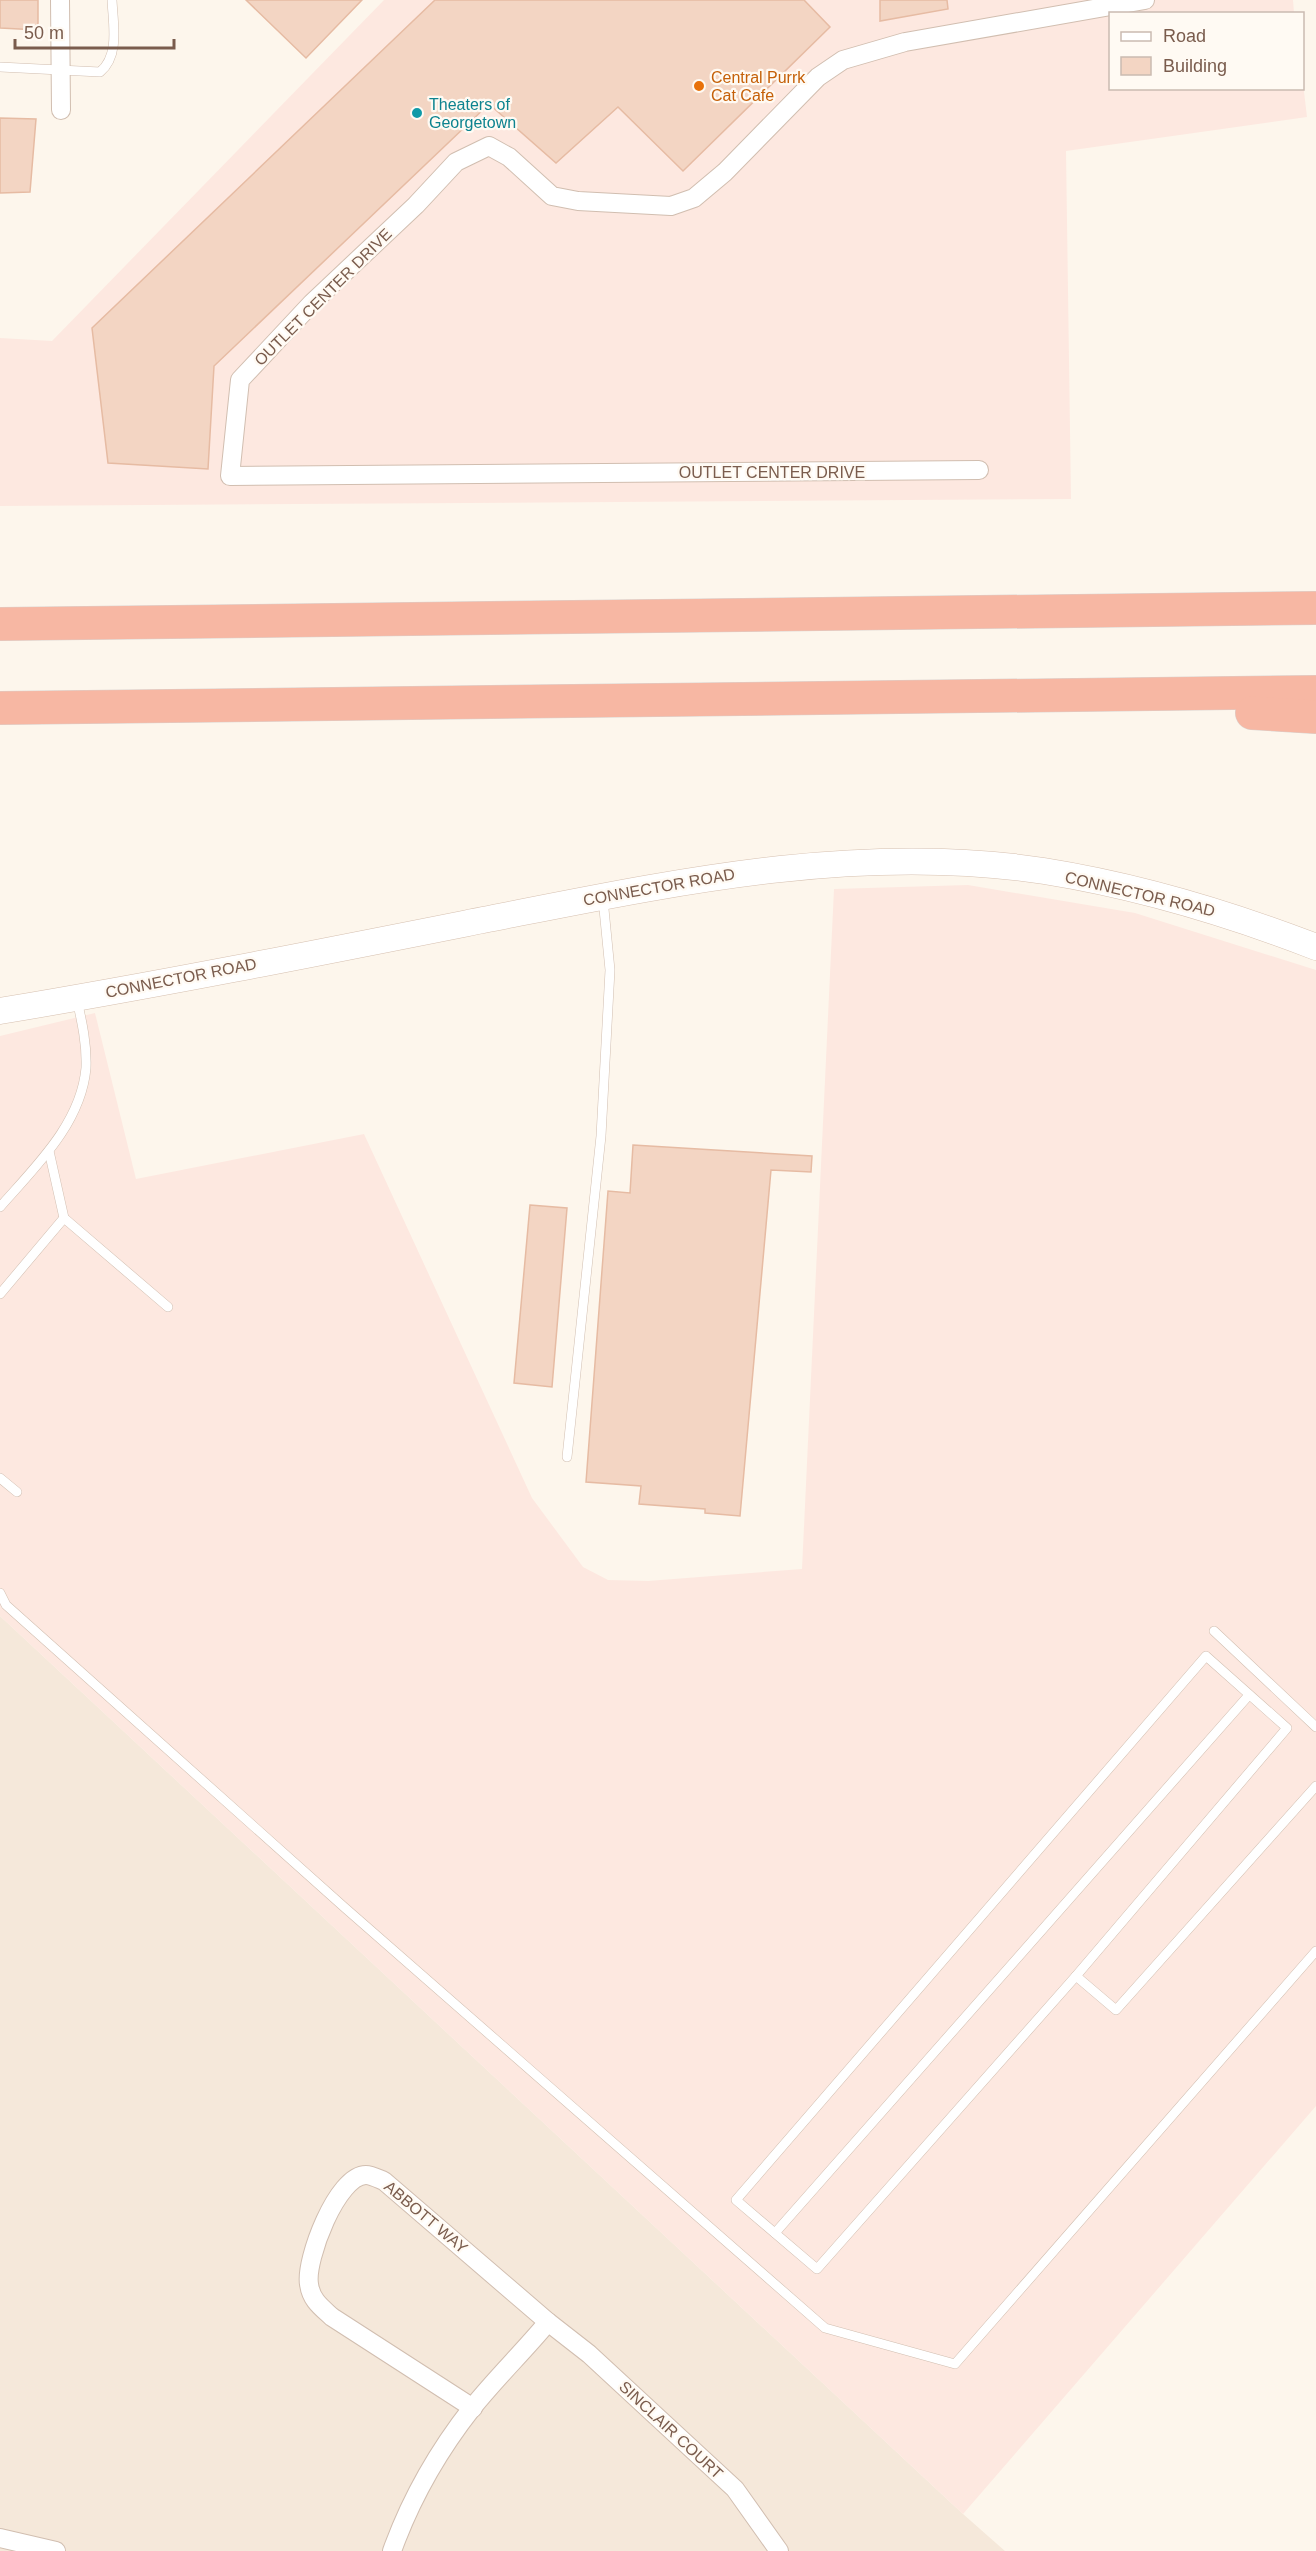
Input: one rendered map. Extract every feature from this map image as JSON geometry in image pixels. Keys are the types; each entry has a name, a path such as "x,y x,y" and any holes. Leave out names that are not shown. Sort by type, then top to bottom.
{"highway":[{"path":"0,624 1316,608"},
{"path":"0,708 1316,692"},
{"path":"1005,696 1161,709 1316,717"}],"main road":[{"name":"CONNECTOR ROAD","path":"0,1011 603,897 790,866 892,862 994,866 1043,871 1143,891 1222,913 1316,947"}],"street":[{"path":"60,0 61,110"},
{"name":"OUTLET CENTER DRIVE","path":"979,470 230,476 240,380 312,303 416,205 456,162 489,146 509,157 552,196 578,201 671,206 694,198 725,172 818,77 843,60 905,42 1145,0"},
{"name":"ABBOTT WAY","path":"472,2408 332,2317 315,2302 308,2283 312,2263 325,2217 343,2189 353,2179 366,2175 384,2181 548,2322"},
{"path":"392,2551 424,2483 472,2408 548,2322"},
{"name":"SINCLAIR COURT","path":"548,2322 589,2354 735,2489 779,2551"},
{"path":"0,2538 56,2551"}],"lane":[{"path":"0,67 100,72 108,65 114,48 112,0"},
{"path":"567,1457 601,1136 610,970 603,897"},
{"path":"0,1207 49,1151 65,1126 80,1095 86,1068 84,1036 76,998"},
{"path":"49,1151 64,1218 168,1307"},
{"path":"0,1294 64,1218"},
{"path":"0,1478 17,1492"},
{"path":"0,1593 6,1605 344,1907 825,2328 955,2364 1316,1951"},
{"path":"1214,1631 1316,1726"},
{"path":"1206,1656 1249,1695 1287,1728 1076,1976 817,2269 736,2200 1206,1656"},
{"path":"775,2233 1249,1695"},
{"path":"1076,1976 1116,2010 1316,1786"}],"shaded area":[{"path":"384,0 1293,0 1294,12 1109,12 1109,90 1304,90 1307,117 1066,151 1071,499 0,506 0,338 52,341"},
{"path":"968,885 1135,913 1316,970 1316,2106 963,2514 0,1616 0,1036 95,1013 136,1179 364,1134 532,1498 583,1567 608,1580 648,1581 802,1569 834,889"},
{"path":"0,1616 963,2514 1005,2551 0,2551"}],"building":[{"path":"0,0 38,0 38,30 0,28"},
{"path":"246,0 362,0 306,58"},
{"path":"435,0 804,0 830,27 683,171 618,107 556,163 489,104 214,366 208,469 108,463 92,328"},
{"path":"880,0 947,0 948,9 880,21"},
{"path":"0,118 36,119 30,192 0,193"},
{"path":"633,1145 812,1156 811,1172 771,1170 740,1516 705,1513 705,1509 639,1504 641,1486 586,1482 608,1191 630,1193"},
{"path":"530,1205 567,1208 552,1387 514,1383"}],"place":[{"name":"Central Purrk Cat Cafe","path":"699,86"},
{"name":"Theaters of Georgetown","path":"417,113"}]}
